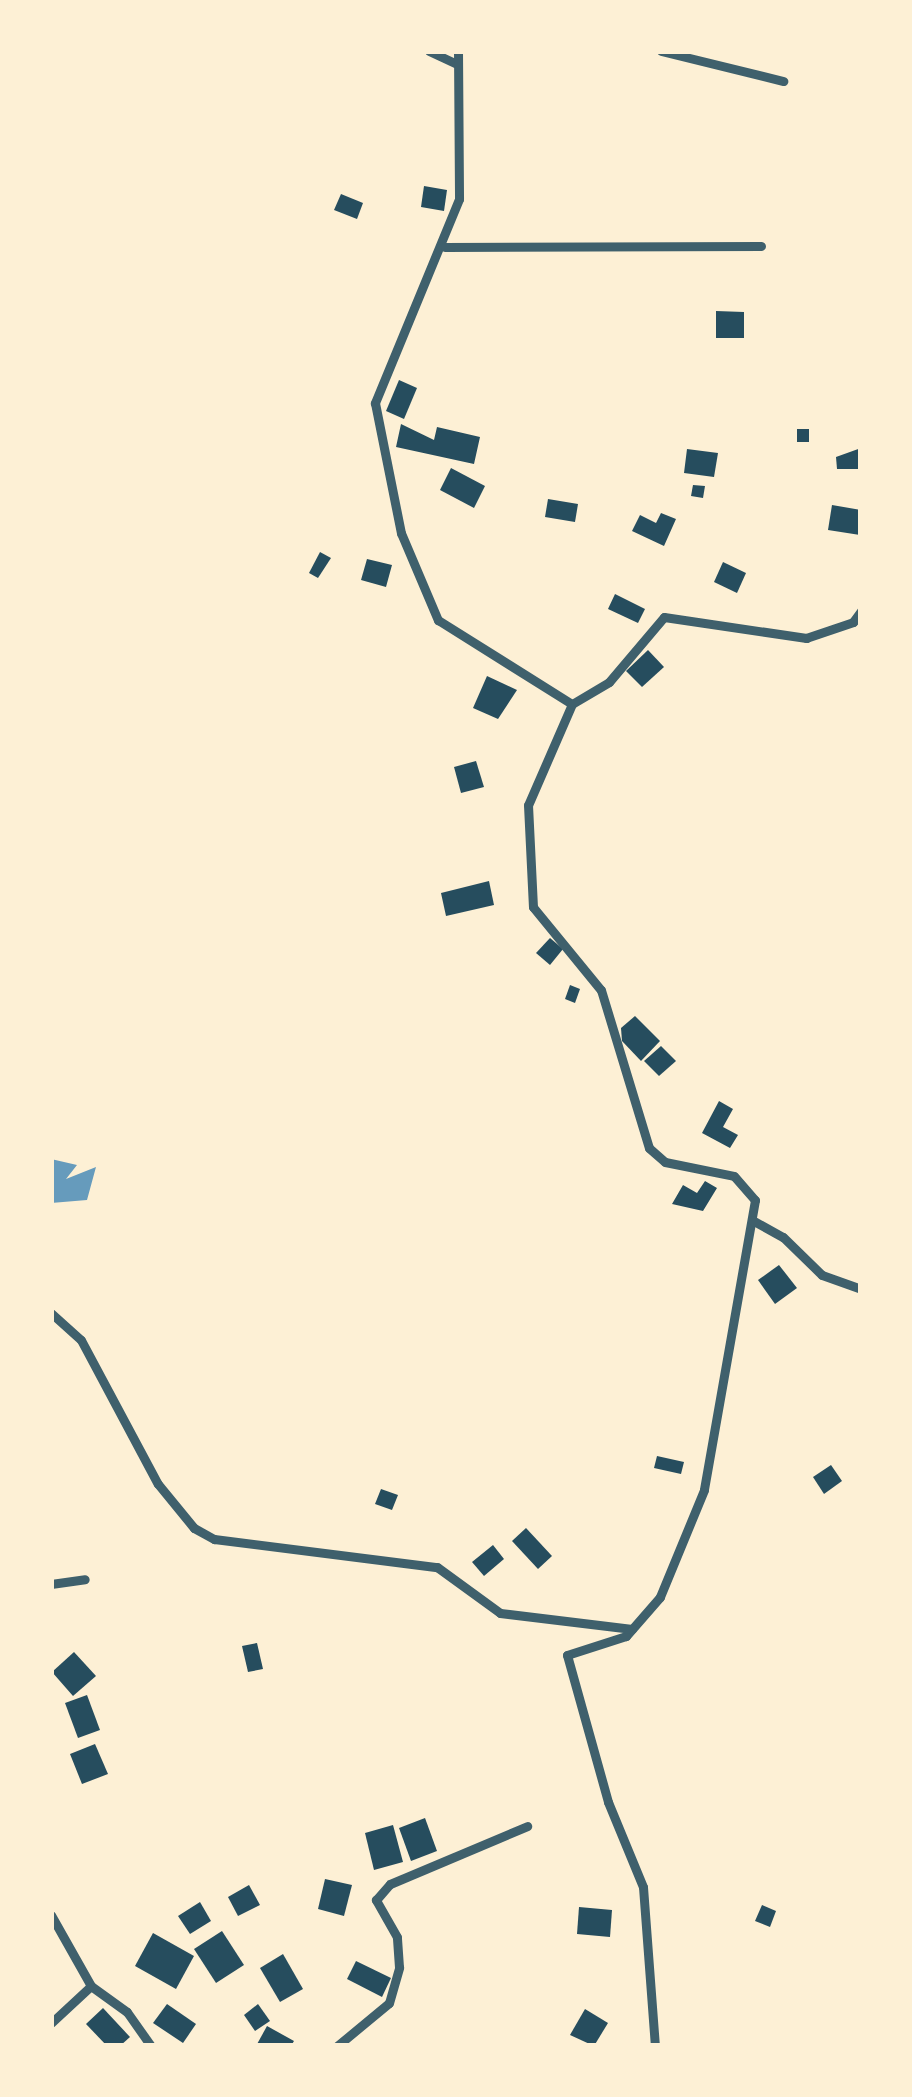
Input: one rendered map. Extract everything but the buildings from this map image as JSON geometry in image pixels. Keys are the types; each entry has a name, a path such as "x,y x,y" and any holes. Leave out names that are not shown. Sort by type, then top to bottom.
{"street":[{"path":"429,51 456,57 459,199 445,247 375,404 401,533 438,620 572,704"},
{"path":"661,51 782,81"},
{"path":"445,247 760,246"},
{"path":"655,2046 643,1887 608,1802 567,1655 632,1630 660,1598 704,1490 740,1253 755,1200 734,1176 665,1162 649,1148 601,990 532,907 527,805 572,704 599,691 664,617 806,638 853,622 861,611"},
{"path":"752,1220 783,1237 822,1276 861,1289"},
{"path":"51,1312 81,1340 158,1484 194,1528 214,1539 436,1567 500,1613 632,1630"},
{"path":"51,1584 85,1579"},
{"path":"337,2046 389,2003 399,1967 397,1937 376,1900 390,1884 527,1826"},
{"path":"51,1915 91,1986 127,2012 151,2046"},
{"path":"51,2023 91,1986"}],"water":[{"path":"51,1159 77,1165 66,1179 96,1167 87,1200 51,1203"}]}
